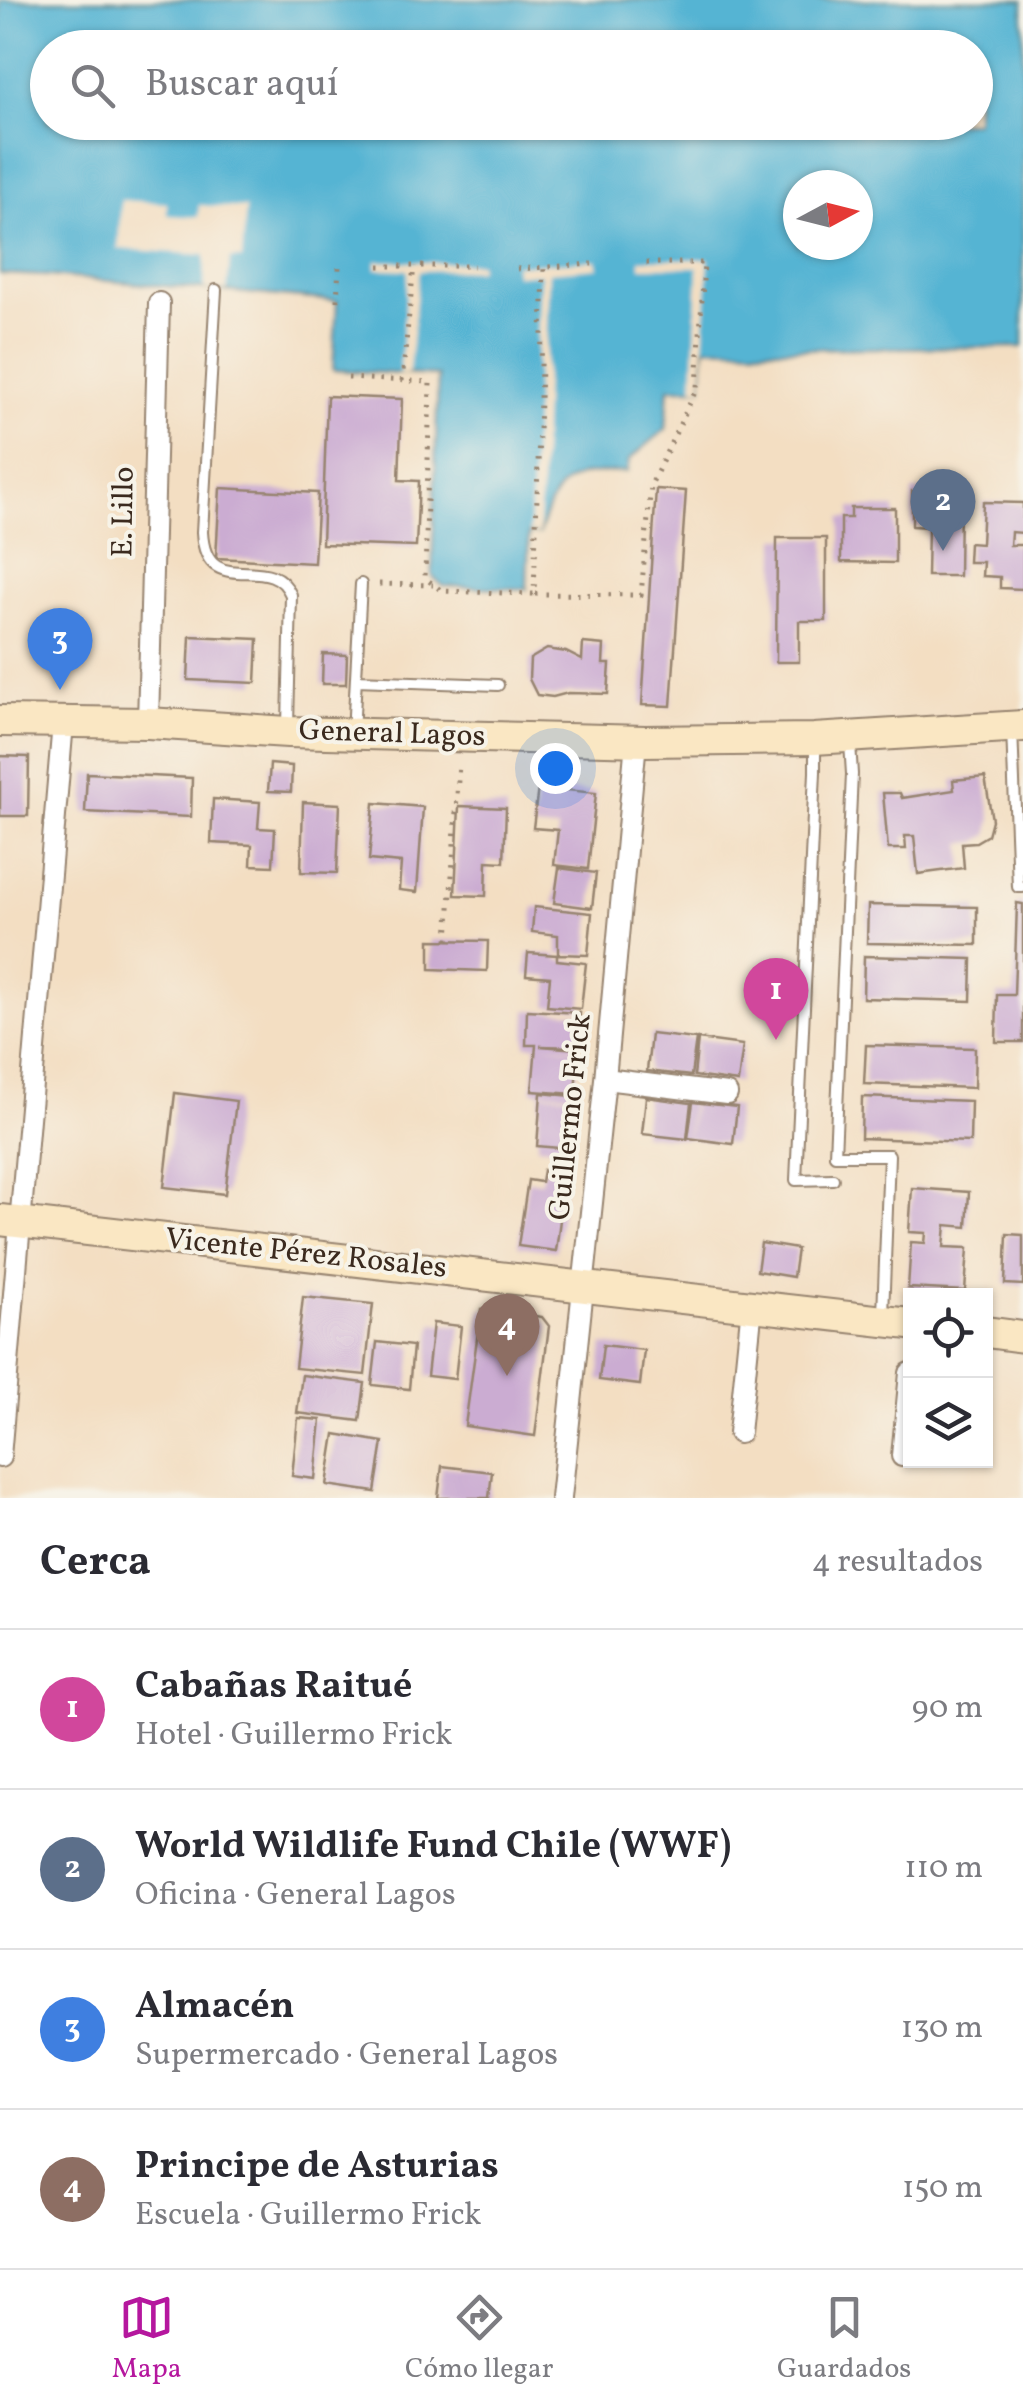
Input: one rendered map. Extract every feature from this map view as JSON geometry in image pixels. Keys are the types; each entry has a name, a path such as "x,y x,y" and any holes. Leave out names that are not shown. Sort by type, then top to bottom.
{"main road":[{"name":"General Lagos","path":"0,721 636,741 814,739 1017,726"},
{"name":"Vicente Pérez Rosales","path":"10,1221 897,1322"},
{"path":"993,1333 1023,1337"}],"street":[{"name":"E. Lillo","path":"148,723 159,303"},
{"path":"0,1456 10,1221 63,723"},
{"name":"Guillermo Frick","path":"561,1498 636,741"},
{"path":"605,1079 727,1094"},
{"path":"739,1433 752,1305"},
{"path":"902,1456 909,1378"}],"lane":[{"path":"216,290 203,550 221,570 275,576 286,583 291,595 288,732"},
{"path":"353,734 360,584"},
{"path":"356,680 498,686"},
{"path":"1017,726 1018,887 1023,887"},
{"path":"850,737 852,774 835,1155 889,1155 897,1322"},
{"path":"814,739 796,1180 832,1179"}],"path":[{"path":"348,378 430,382 425,578 442,592 642,594 650,485 698,388 704,262 642,264"},
{"path":"516,269 592,264"},
{"path":"337,301 339,266"},
{"path":"380,266 474,266"},
{"path":"402,381 414,266"},
{"path":"534,594 544,268"},
{"path":"360,584 433,585"},
{"path":"448,940 459,763"}],"water":[{"path":"0,0 1023,0 1023,347 705,347 702,388 669,388 666,429 629,460 627,472 578,477 559,489 539,534 529,533 527,589 443,586 432,576 438,376 333,370 337,301 0,274"}],"pier":[{"path":"121,200 167,203 167,215 198,217 199,205 246,208 242,259 230,259 227,291 204,290 205,255 118,249"},
{"path":"640,259 709,259 702,388 693,387 698,267 640,267"},
{"path":"596,260 598,268 549,272 539,534 529,533 540,274 515,275 514,265"},
{"path":"376,261 479,263 479,270 419,271 409,373 403,375 399,374 408,270 376,269"}],"building":[{"path":"327,396 402,399 399,480 419,481 416,547 322,544"},
{"path":"220,488 318,493 314,563 216,558"},
{"path":"656,489 686,491 671,706 642,705"},
{"path":"912,491 948,491 947,502 960,502 959,576 927,576 928,527 912,526"},
{"path":"983,502 1023,503 1023,533 1011,532 1010,545 1023,545 1023,589 1000,588 1000,577 982,576 983,562 968,562 969,543 981,544"},
{"path":"851,508 895,508 895,563 841,562 841,518 851,518"},
{"path":"777,538 826,538 826,621 799,621 799,662 776,662"},
{"path":"190,636 258,639 256,683 188,680"},
{"path":"583,643 604,645 603,664 610,664 608,694 537,695 529,679 530,659 547,649 582,660"},
{"path":"323,654 347,655 346,684 322,684"},
{"path":"0,756 29,757 28,816 0,816"},
{"path":"270,764 292,766 291,792 268,791"},
{"path":"87,773 192,778 191,817 85,812"},
{"path":"985,777 992,820 988,835 976,842 962,843 964,868 918,874 914,836 905,836 906,849 888,849 883,793 900,793 902,798 954,790 953,780"},
{"path":"538,787 596,793 588,869 554,865 558,830 533,828"},
{"path":"213,799 260,802 258,828 275,829 273,866 251,865 252,845 211,843"},
{"path":"303,802 340,804 337,873 301,872"},
{"path":"374,803 423,807 417,892 399,890 401,863 369,860"},
{"path":"459,806 506,808 504,862 487,861 486,896 455,895"},
{"path":"559,868 596,873 592,908 554,903"},
{"path":"1017,903 1023,904 1023,1042 996,1042 997,995 1014,995"},
{"path":"868,905 977,907 977,945 867,943"},
{"path":"534,907 592,913 588,955 558,954 558,935 532,932"},
{"path":"430,940 488,941 487,971 430,969"},
{"path":"528,953 586,963 581,1009 547,1006 550,977 526,975"},
{"path":"864,956 972,959 971,1001 863,998"},
{"path":"527,1010 580,1013 578,1047 540,1046 578,1049 575,1094 532,1091 536,1045 526,1045"},
{"path":"651,1034 696,1039 691,1076 647,1071"},
{"path":"698,1039 743,1045 738,1082 694,1076"},
{"path":"866,1045 975,1048 974,1088 864,1084"},
{"path":"175,1093 236,1101 225,1194 164,1187"},
{"path":"541,1093 573,1096 570,1149 537,1146"},
{"path":"646,1097 691,1103 687,1139 642,1134"},
{"path":"862,1097 971,1101 970,1142 861,1138"},
{"path":"693,1102 737,1107 733,1144 688,1138"},
{"path":"543,1170 566,1173 556,1251 518,1246 528,1180 541,1182"},
{"path":"912,1188 969,1192 967,1227 946,1225 944,1247 968,1248 965,1288 908,1288 911,1242 925,1243 926,1233 909,1232"},
{"path":"1007,1234 1023,1235 1023,1285 1005,1284"},
{"path":"761,1243 797,1249 793,1277 757,1271"},
{"path":"303,1297 373,1304 365,1375 295,1368"},
{"path":"481,1309 542,1317 549,1326 535,1436 465,1426"},
{"path":"433,1323 461,1326 455,1379 427,1376"},
{"path":"377,1342 413,1346 409,1389 372,1385"},
{"path":"603,1345 644,1350 640,1385 599,1380"},
{"path":"302,1375 365,1383 360,1421 297,1413"},
{"path":"298,1418 321,1420 315,1479 292,1476"},
{"path":"335,1434 383,1442 375,1492 327,1485"},
{"path":"442,1466 492,1472 489,1498 438,1498"}],"place":[{"name":"World Wildlife Fund Chile (WWF)","path":"943,551"},
{"name":"Almacén","path":"60,690"},
{"name":"Cabañas Raitué","path":"776,1040"},
{"name":"Principe de Asturias","path":"507,1376"}]}
